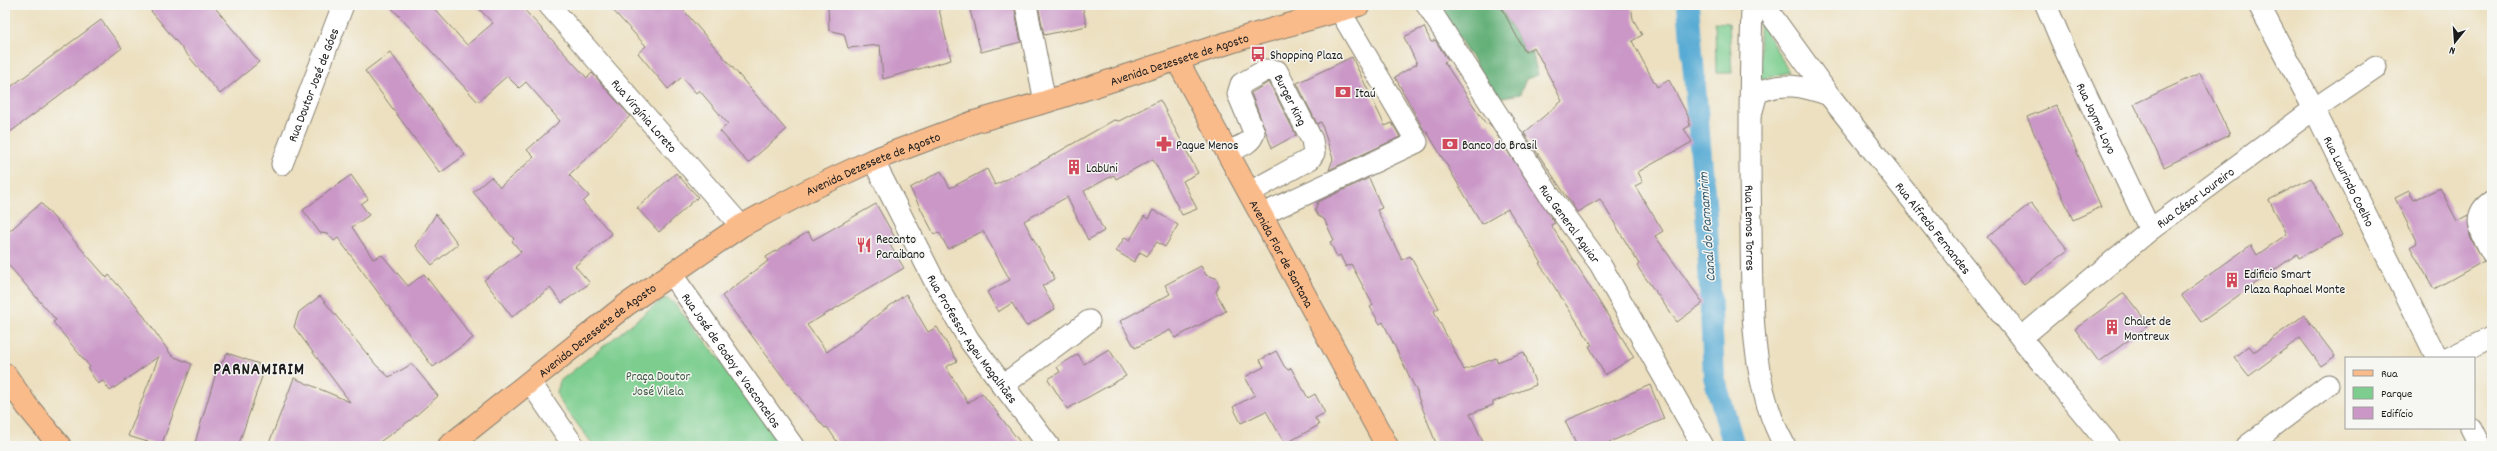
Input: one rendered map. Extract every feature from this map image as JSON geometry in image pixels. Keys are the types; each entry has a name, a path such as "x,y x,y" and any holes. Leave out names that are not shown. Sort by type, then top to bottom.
{"main road":[{"name":"Avenida Dezessete de Agosto","path":"449,446 626,305 741,226 809,190 873,160 974,122 1045,102 1249,36 1350,8"},
{"name":"Avenida Flor de Santana","path":"1177,60 1228,151 1261,215 1387,446"},
{"path":"5,374 27,406 60,446"}],"street":[{"name":"Rua Doutor José de Góes","path":"282,164 343,5"},
{"name":"Rua Virgínia Loreto","path":"549,5 741,226"},
{"path":"1026,5 1045,102"},
{"name":"Rua General Aguiar","path":"1428,5 1550,196 1600,264 1704,446"},
{"name":"Rua Alfredo Fernandes","path":"1763,5 1829,95 2021,338 2110,446"},
{"name":"Rua Lemos Torres","path":"1763,5 1749,122 1752,287 1759,376 1775,429 1785,446"},
{"name":"Rua Jayme Loyo","path":"2046,5 2066,52 2150,230"},
{"name":"Rua Laurindo Coelho","path":"2259,5 2314,109 2437,357"},
{"path":"1261,215 1418,142 1350,8"},
{"name":"Rua César Loureiro","path":"2021,338 2150,230 2314,109 2376,67"},
{"name":"Burger King","path":"1228,151 1249,142 1253,137 1254,132 1238,94 1241,84 1266,70 1277,71 1312,140 1314,153 1310,159 1250,192"},
{"path":"1749,122 1756,93 1771,86 1806,88 1829,95"},
{"name":"Rua Professor Ageu Magalhães","path":"873,160 936,282 969,340 1002,386 1049,446"},
{"path":"2492,201 2482,208 2478,218 2482,233 2492,253"},
{"name":"Rua José de Godoy e Vasconcelos","path":"672,274 793,446"},
{"path":"1002,386 1089,321"},
{"path":"2451,357 2492,336"},
{"path":"530,382 574,446"},
{"path":"2247,446 2328,386"},
{"path":"2472,429 2480,446"}],"green space":[{"path":"1437,5 1505,5 1501,8 1525,52 1532,52 1538,75 1526,79 1520,94 1498,98"},
{"path":"1759,19 1789,72 1760,80"},
{"path":"1715,22 1729,23 1732,73 1716,73"},
{"name":"Praça Doutor José Vilela","path":"663,299 668,299 674,303 763,412 786,446 594,446 559,400 557,393 560,381"}],"building":[{"path":"146,5 213,5 259,62 220,94"},
{"path":"389,5 431,5 467,45 493,23 475,5 520,5 587,78 592,73 630,116 569,175 589,196 583,202 612,234 575,266 590,283 562,303 550,288 512,317 484,280 521,252 512,241 514,239 473,192 491,177 500,187 534,157 527,150 560,121 526,82 519,88 507,76 478,102"},
{"path":"608,5 679,5 786,130 748,163 720,131 728,124 699,90 696,93 682,77 668,89 638,53 646,46"},
{"path":"828,5 938,5 951,60 883,79 880,45 848,48 844,34 829,30"},
{"path":"989,5 1014,5 1021,42 981,52 970,10"},
{"path":"1038,5 1082,5 1087,26 1044,35"},
{"path":"1500,5 1631,5 1633,19 1642,35 1632,41 1657,87 1669,80 1688,116 1690,126 1684,129 1692,142 1638,172 1643,182 1635,186 1663,231 1655,236 1703,303 1677,322 1637,266 1639,264 1600,199 1577,212 1524,133 1562,101 1534,47 1525,52"},
{"path":"101,20 122,48 5,136 5,91"},
{"path":"1424,27 1431,42 1435,40 1448,60 1444,62 1486,124 1489,123 1555,223 1551,225 1634,357 1605,375 1589,346 1592,345 1539,263 1541,262 1508,209 1482,224 1427,132 1425,132 1395,77 1417,64 1404,37"},
{"path":"390,52 465,155 440,173 365,71"},
{"path":"1352,57 1385,126 1392,123 1400,137 1329,170 1333,159 1321,122 1317,124 1297,83"},
{"path":"2200,73 2230,135 2164,167 2134,104"},
{"path":"1269,82 1296,135 1272,148 1251,93"},
{"path":"1160,100 1198,173 1183,181 1197,209 1182,215 1153,159 1116,179 1114,175 1084,191 1104,231 1088,240 1067,197 1024,221 1055,279 1042,286 1055,309 1026,326 1012,303 998,312 987,292 1010,280 983,231 948,249 939,232 934,234 910,188 941,171 950,188 987,169 995,185 1034,166 1114,120 1119,121"},
{"path":"2056,105 2101,207 2073,220 2027,117"},
{"path":"676,173 698,197 659,232 637,208"},
{"path":"351,175 368,199 361,204 369,215 352,227 373,259 382,255 408,286 424,274 473,338 433,367 338,238 334,241 328,234 320,233 303,210"},
{"path":"1369,178 1382,208 1377,210 1402,260 1410,256 1439,308 1434,311 1464,370 1496,358 1497,362 1524,352 1536,385 1493,402 1493,405 1470,414 1485,446 1437,446 1418,394 1383,322 1380,324 1370,307 1373,305 1351,264 1346,267 1340,255 1337,257 1330,242 1334,240 1324,219 1318,216 1315,210 1318,202"},
{"path":"2311,178 2342,235 2299,258 2297,254 2201,322 2181,295 2251,245 2257,255 2287,234 2269,200"},
{"path":"2440,188 2457,221 2468,215 2470,236 2484,261 2434,289 2410,247 2417,243 2395,198 2409,191 2414,200"},
{"path":"41,203 107,278 109,275 136,305 172,356 192,364 161,446 128,436 159,356 110,391 103,381 98,384 88,369 90,367 53,322 56,320 5,261 5,235"},
{"path":"2031,203 2068,250 2024,284 1987,237"},
{"path":"876,204 897,241 890,245 904,268 807,325 827,352 906,294 928,332 937,327 957,361 946,367 968,403 982,393 1023,446 840,446 827,427 825,428 786,381 722,296 768,261 766,257 808,232 813,240"},
{"path":"1153,210 1178,225 1165,247 1157,242 1147,256 1140,252 1134,262 1116,251 1125,237 1130,240 1144,216 1148,219"},
{"path":"436,214 458,244 432,265 416,246"},
{"path":"1201,266 1206,275 1216,278 1219,285 1216,292 1226,311 1175,338 1170,330 1135,348 1120,321 1170,294 1165,285"},
{"name":"Chalet de Montreux","path":"2124,293 2149,325 2099,362 2075,329"},
{"path":"320,296 376,365 389,377 412,364 438,396 413,418 374,446 268,446 294,378 350,402 294,327 299,312"},
{"path":"2304,315 2335,356 2321,366 2300,338 2249,376 2234,357 2249,346 2254,352"},
{"path":"1109,349 1126,376 1067,409 1048,379 1060,372 1057,367 1078,354 1084,364"},
{"path":"1276,351 1284,366 1288,370 1291,368 1308,398 1315,394 1325,413 1315,418 1319,425 1285,444 1266,411 1241,423 1233,407 1255,395 1245,377 1264,367 1260,360"},
{"path":"227,353 259,364 258,366 265,368 238,446 194,446 216,373"},
{"path":"1650,385 1664,419 1600,446 1577,446 1565,421"}],"waterway":[{"name":"Canal do Parnamirim","path":"1688,5 1707,225 1714,377 1734,446"}],"place":[{"name":"Shopping Plaza","path":"1258,54"},
{"name":"Itaú","path":"1343,92"},
{"name":"Pague Menos","path":"1164,144"},
{"name":"Banco do Brasil","path":"1450,144"},
{"name":"LabUni","path":"1074,167"},
{"name":"Recanto Paraibano","path":"864,245"},
{"name":"Edificio Smart Plaza Raphael Monte","path":"2232,280"},
{"name":"Chalet de Montreux","path":"2112,327"}],"district":[{"name":"PARNAMIRIM","path":"259,368"}]}
